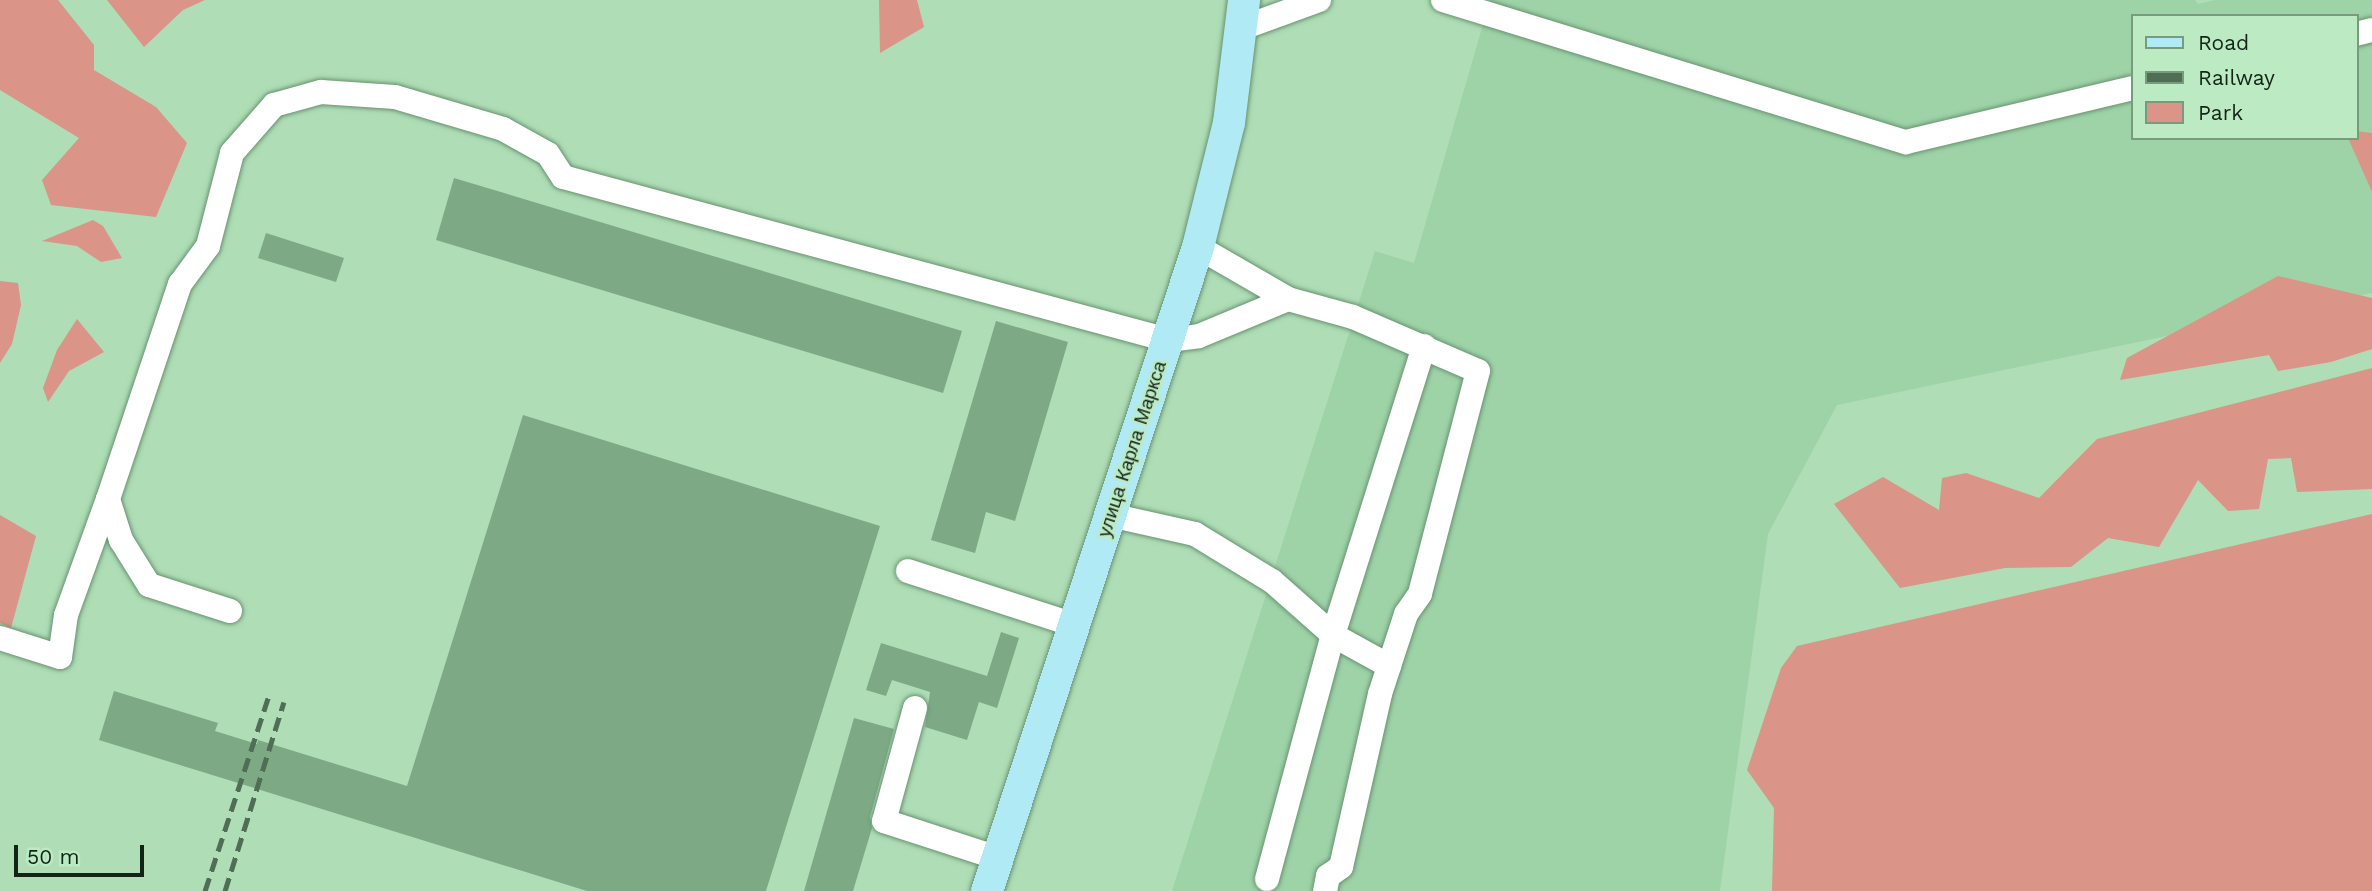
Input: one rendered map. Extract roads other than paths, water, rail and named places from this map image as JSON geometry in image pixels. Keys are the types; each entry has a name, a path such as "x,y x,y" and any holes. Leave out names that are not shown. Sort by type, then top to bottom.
{"main road":[{"name":"улица Карла Маркса","path":"987,891 1198,247 1228,123 1243,14"}],"lane":[{"path":"1243,14 1320,0"},
{"path":"1443,0 1906,142 2130,88"},
{"path":"0,638 60,657 65,615 108,499 180,284 208,246 232,153 274,105 321,92 395,97 503,130 548,154 563,177 1168,340 1199,336 1288,299"},
{"path":"1198,247 1288,299 1353,317 1478,371 1420,594 1406,614 1389,666 1341,867 1328,876 1325,891"},
{"path":"1232,323 1244,276"},
{"path":"1267,879 1334,635 1424,346"},
{"path":"108,499 121,540 149,585 230,611"},
{"path":"1110,515 1195,534 1272,580 1334,635 1389,666"},
{"path":"908,571 1074,625"},
{"path":"915,708 884,821 998,858"}],"railway":[{"path":"205,891 269,695"},
{"path":"225,891 284,702"}]}
